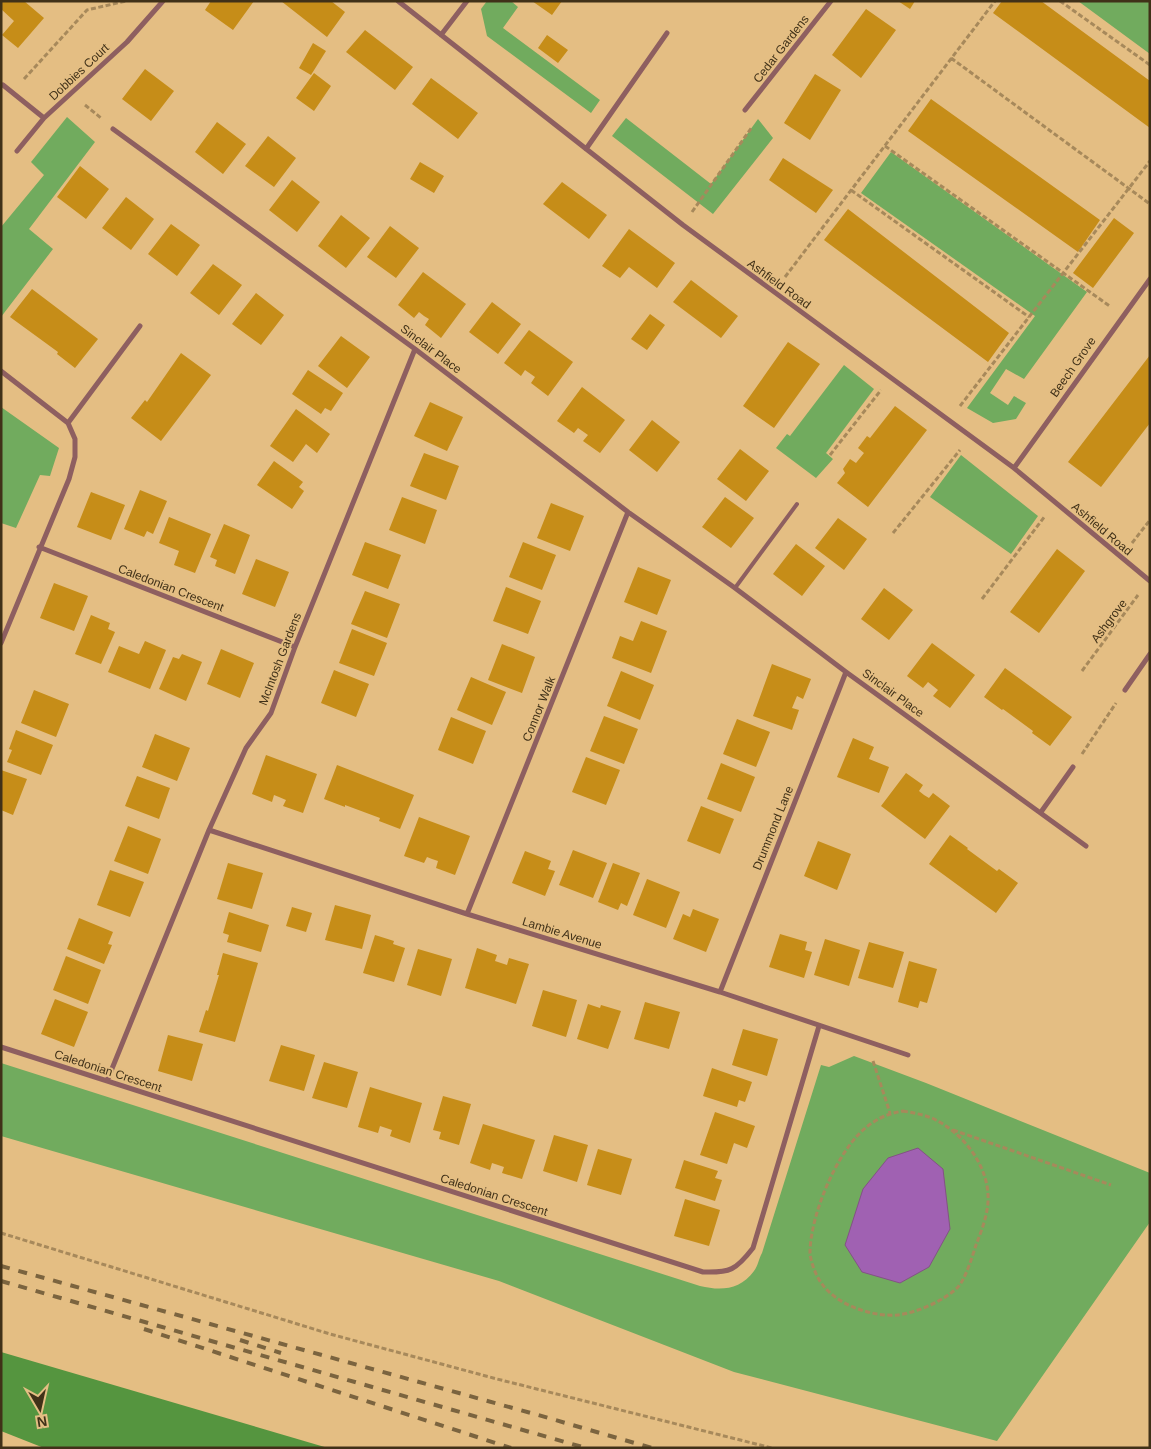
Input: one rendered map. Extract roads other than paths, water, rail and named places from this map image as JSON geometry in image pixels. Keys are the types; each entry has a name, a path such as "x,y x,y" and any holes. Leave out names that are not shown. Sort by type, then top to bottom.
{"street":[{"name":"Dobbies Court","path":"3,85 44,118 127,42 162,1"},
{"name":"Ashfield Road","path":"398,1 683,225 1014,468 1149,581"},
{"path":"441,35 467,1"},
{"name":"Cedar Gardens","path":"745,110 832,1"},
{"path":"586,149 667,33"},
{"path":"18,151 44,118"},
{"name":"Sinclair Place","path":"113,128 415,349 628,512 735,588 846,672 1086,846"},
{"name":"Beech Grove","path":"1014,468 1150,279"},
{"path":"68,422 140,326"},
{"name":"McIntosh Gardens","path":"107,1081 209,830 246,748 270,713 415,349"},
{"path":"1,371 68,422 75,439 75,457 69,479 39,547 1,643"},
{"name":"Connor Walk","path":"468,914 628,512"},
{"name":"Caledonian Crescent","path":"39,547 295,647"},
{"path":"1125,690 1150,654"},
{"name":"Drummond Lane","path":"720,992 846,672"},
{"path":"1041,812 1074,767"},
{"name":"Lambie Avenue","path":"209,830 468,914 720,992 908,1055"},
{"name":"Caledonian Crescent","path":"1,1047 702,1272 716,1272 730,1270 741,1263 753,1248 819,1026"}],"lane":[{"path":"735,588 797,504"}],"railway":[{"path":"1,1266 652,1448"},
{"path":"1,1281 586,1448"},
{"path":"144,1329 511,1448"},
{"path":"240,1340 281,1353"}]}
